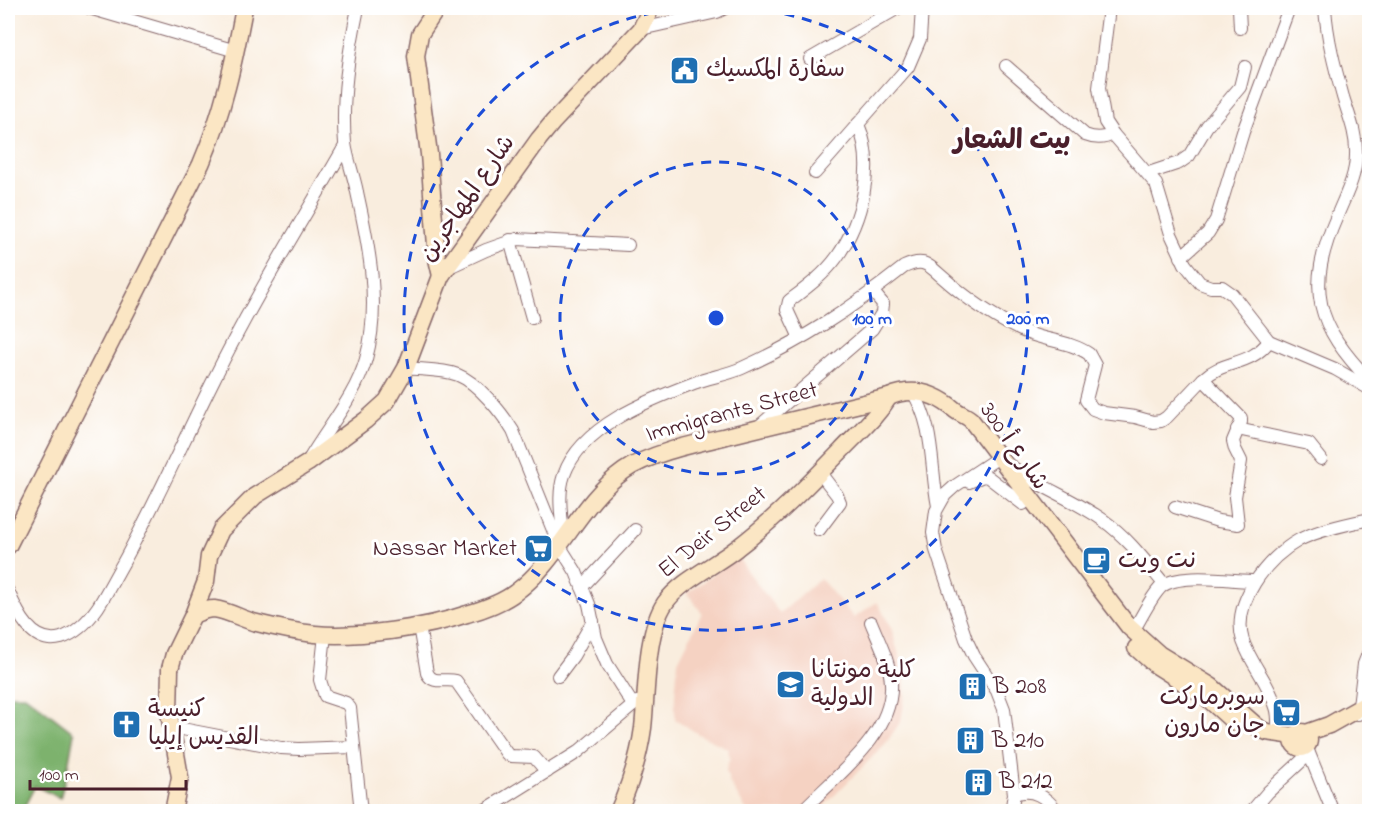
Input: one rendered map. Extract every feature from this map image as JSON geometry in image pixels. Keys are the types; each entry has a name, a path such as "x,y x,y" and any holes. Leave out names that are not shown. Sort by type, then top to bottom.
{"street":[{"path":"89,8 236,51"},
{"path":"8,546 216,130 236,51 244,8"},
{"path":"308,463 355,386 366,360 372,331 374,294 365,225 345,146 345,97 358,8"},
{"path":"438,8 420,34 416,56 429,153 437,259 443,272 510,240 628,245"},
{"name":"شارع المهاجرين","path":"173,812 180,777 168,700 170,669 174,654 206,581 209,556 221,530 255,496 308,463 366,420 387,401 406,368 443,272 553,122 641,29 651,8"},
{"path":"641,29 725,8"},
{"path":"810,59 898,8"},
{"path":"815,173 908,67 915,54 922,25 922,8"},
{"path":"1109,8 1099,88 1105,122 1149,173 1159,189 1171,234 1181,257 1200,283 1211,287 1222,287 1232,294 1269,342 1317,361 1370,389"},
{"path":"1239,8 1240,28"},
{"path":"1181,257 1208,233 1216,220 1243,132 1288,8"},
{"path":"1325,8 1330,47 1354,135 1356,155 1351,184 1324,249 1319,275 1320,301 1334,338 1370,381"},
{"path":"1006,66 1085,135 1106,138 1113,134"},
{"path":"1149,173 1179,163 1189,156 1214,117 1240,87 1245,67"},
{"path":"800,338 787,310 789,301 823,273 837,257 848,239 863,197 866,164 864,141 858,124"},
{"path":"8,591 26,626 40,636 50,639 60,638 78,629 99,606 147,520 215,377 248,315 345,146"},
{"path":"510,240 532,318"},
{"path":"561,541 560,496 563,476 571,458 585,439 626,413 661,396 696,382 740,370 800,338 837,318 904,267 915,262 923,263 935,270 966,298 1006,323 1089,354 1095,365 1086,402 1093,409 1104,413 1153,422 1161,421 1217,368 1244,361 1263,349 1269,342"},
{"path":"756,429 872,328 882,313 883,303 873,292"},
{"path":"406,368 457,375 467,380 504,417 513,431 576,572 589,604 596,638 607,664 633,705"},
{"path":"1174,507 1218,521 1237,524 1235,497 1241,461 1233,446 1234,436 1241,422 1240,416 1203,379"},
{"path":"912,392 921,408 930,436 938,506 933,525 936,550 969,648 990,678 1003,705 1014,794 1011,812"},
{"name":"Immigrants Street","path":"220,610 252,621 325,635 365,633 419,626 464,615 503,601 534,577 598,493 626,469 668,452 898,393 912,392 939,398 957,411"},
{"name":"El Deir Street","path":"618,812 628,790 636,762 642,731 650,650 661,611 667,601 747,541 874,420 889,397"},
{"name":"شارع أ 300","path":"957,411 972,420 1023,504 1130,634 1159,654 1184,676 1210,686 1241,721 1299,741"},
{"path":"1238,429 1309,444 1321,459"},
{"path":"938,506 949,491 995,459 1095,515 1112,527 1141,554 1164,584"},
{"name":"شارع أ 300","path":"995,459 1109,602 1130,634"},
{"path":"819,530 840,502 820,473"},
{"path":"949,491 986,476 997,482 1023,504"},
{"path":"1333,812 1299,741 1278,717 1274,702 1243,640 1240,620 1245,599 1255,581 1274,561 1302,539 1370,519"},
{"path":"582,587 635,530"},
{"path":"1130,634 1164,584 1190,579 1255,581"},
{"path":"206,581 210,597 220,610"},
{"path":"193,615 210,609 220,610"},
{"path":"558,676 577,650 592,621"},
{"path":"801,812 864,749 880,729 887,715 891,698 891,681 885,655 871,622"},
{"path":"419,626 427,673 430,678 436,681 449,679 456,681 502,749 511,756 534,757 547,772"},
{"path":"325,635 320,680 325,696 345,703 350,708 361,812"},
{"path":"1251,812 1268,792 1299,741 1338,729 1364,710 1364,664 1370,649"},
{"path":"482,812 578,752 646,693"},
{"path":"172,727 281,748 354,747"},
{"path":"1014,794 1024,790 1034,793 1050,802 1058,812"}],"shaded area":[{"name":"كلية مونتانا الدولية","path":"737,557 780,614 820,578 854,618 877,602 891,627 904,674 905,696 901,721 886,743 821,811 747,811 729,782 726,770 730,757 727,748 698,734 675,719 678,661 702,613 687,593"}],"green space":[{"path":"8,695 25,695 74,733 60,798 35,786 22,811 8,811"}],"place":[{"name":"سفارة المكسيك","path":"685,70"},
{"name":"Nassar Market","path":"538,549"},
{"name":"نت ويت","path":"1097,561"},
{"name":"كلية مونتانا الدولية","path":"790,685"},
{"name":"B 208","path":"972,687"},
{"name":"سوبرماركت جان مارون","path":"1286,712"},
{"name":"كنيسة القديس إيليا","path":"127,724"},
{"name":"B 210","path":"971,741"},
{"name":"B 212","path":"978,782"}],"district":[{"name":"بيت الشعار","path":"1012,141"}]}
